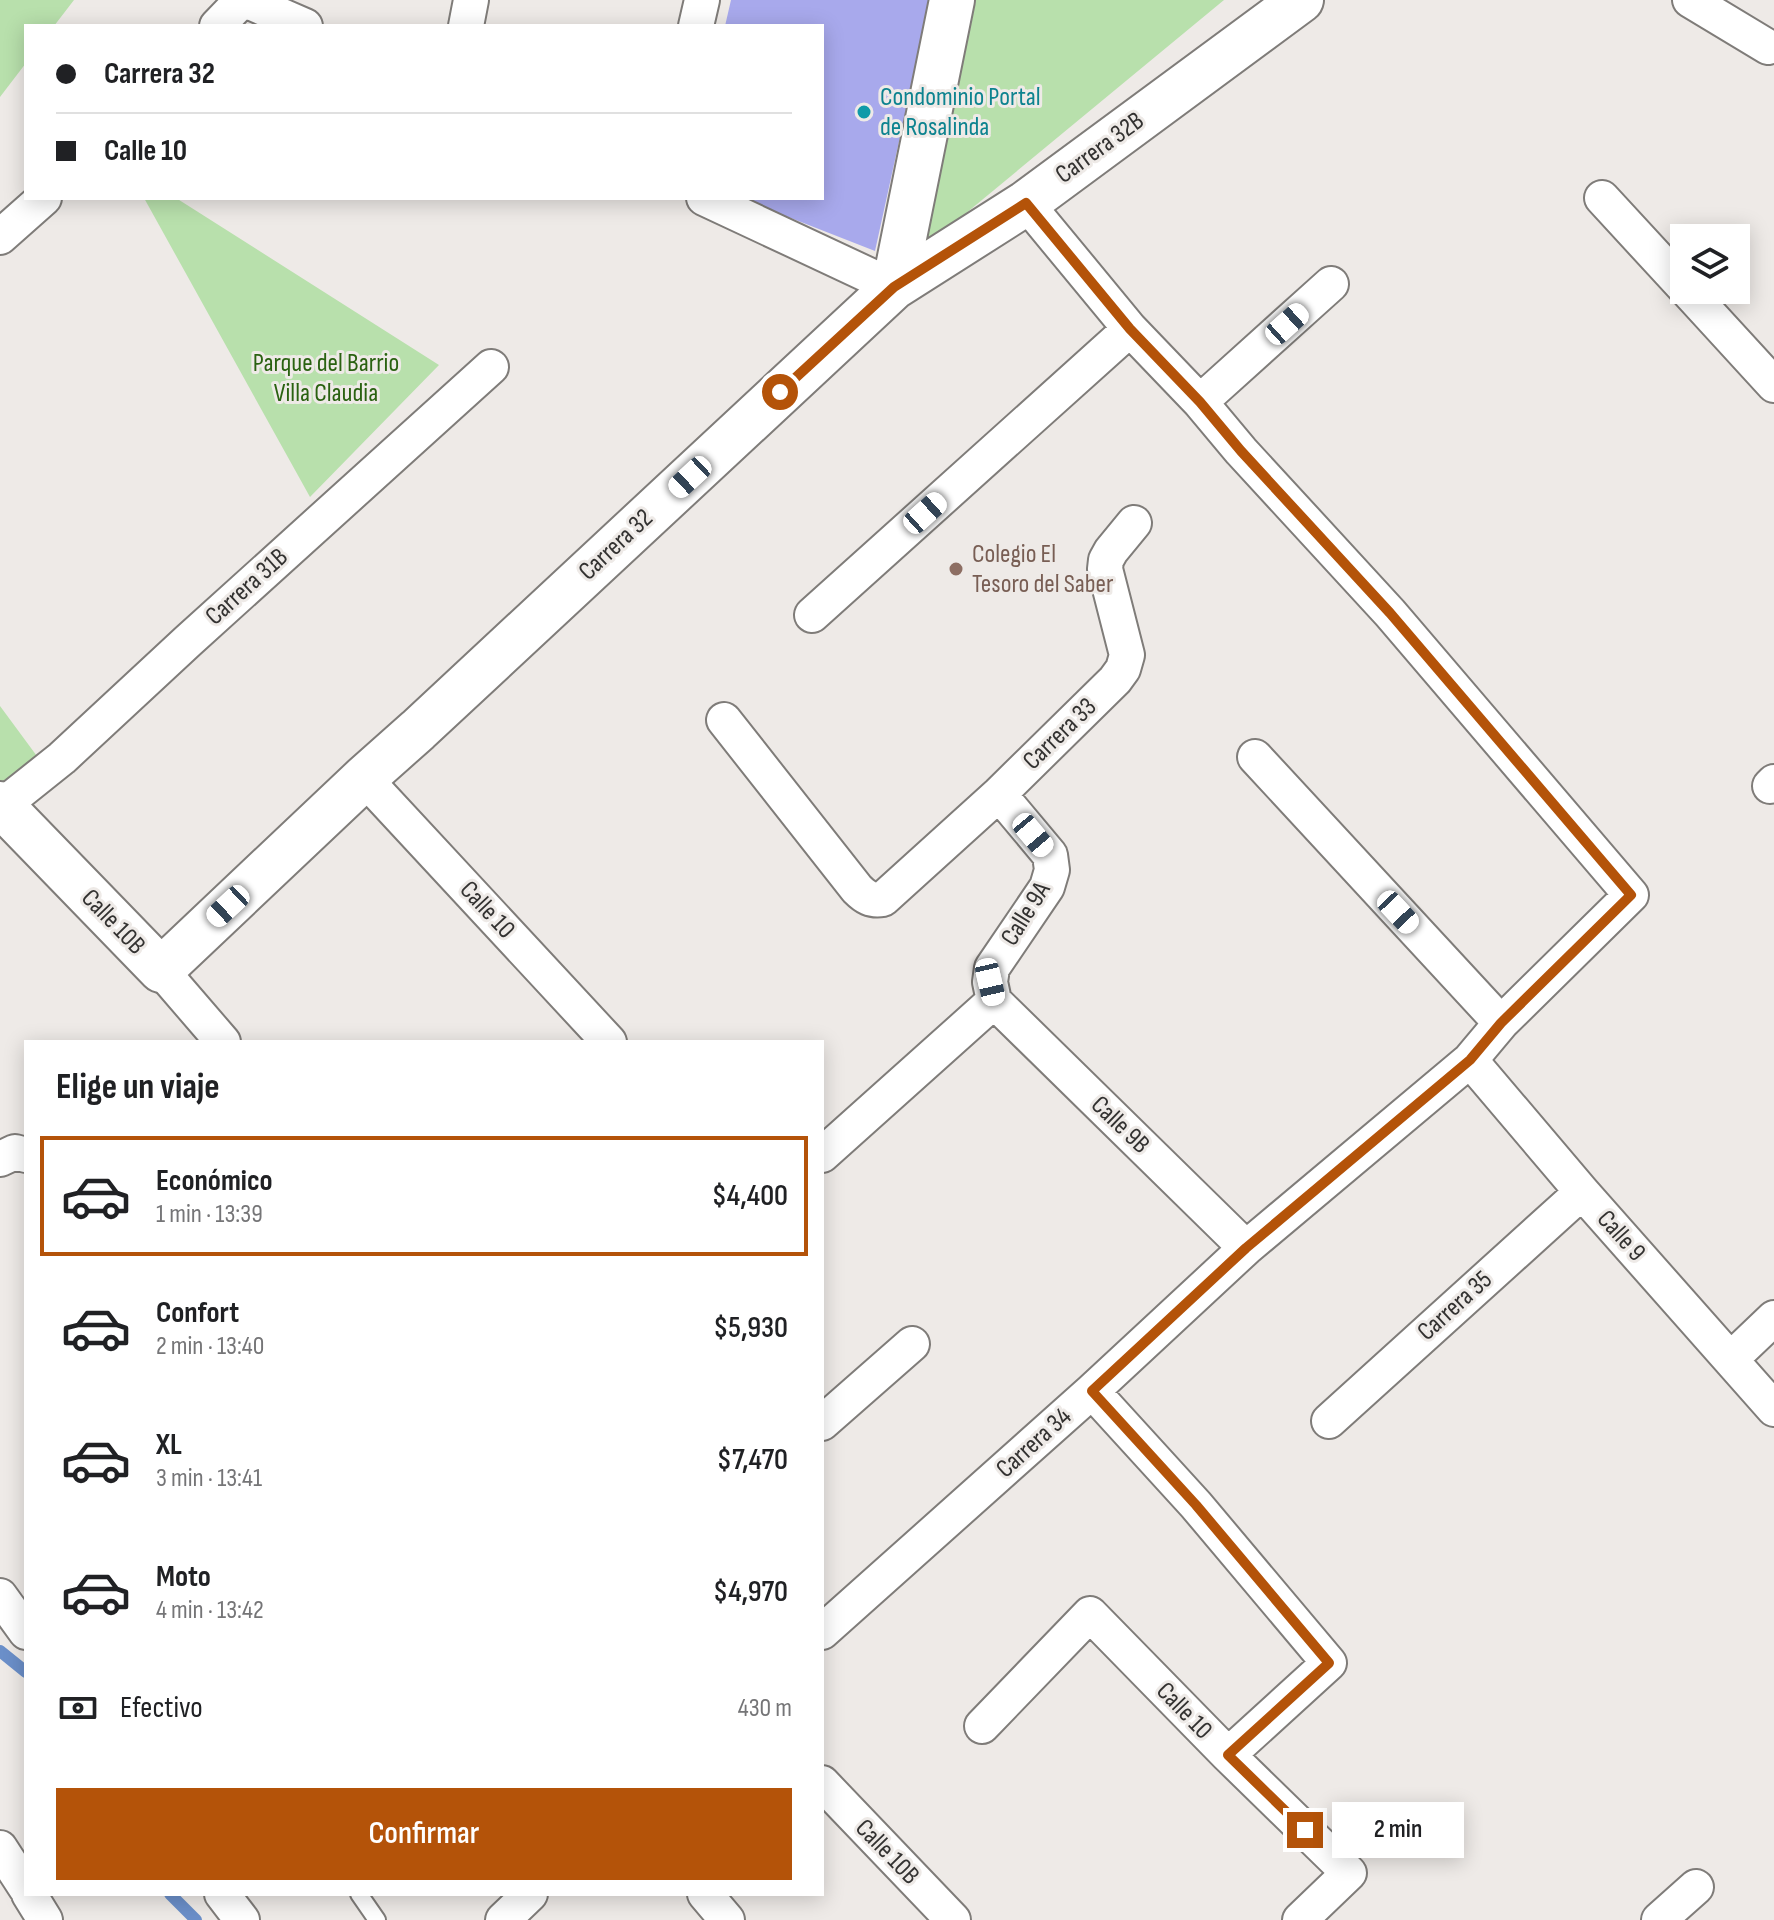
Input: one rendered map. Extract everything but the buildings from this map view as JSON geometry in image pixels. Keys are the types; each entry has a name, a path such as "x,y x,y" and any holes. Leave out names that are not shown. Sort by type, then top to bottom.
{"street":[{"path":"219,24 243,0 300,24"},
{"path":"466,24 471,0"},
{"path":"696,24 702,0"},
{"path":"708,200 894,287 952,0"},
{"name":"Carrera 32B","path":"894,287 1026,203 1301,0"},
{"path":"1690,0 1768,47"},
{"path":"1602,198 1670,271"},
{"path":"0,237 42,200"},
{"path":"1026,203 1130,329 1200,402 1331,284"},
{"name":"Carrera 32","path":"161,970 894,287"},
{"path":"1701,304 1774,385"},
{"path":"812,615 1130,329"},
{"name":"Carrera 31B","path":"1,805 62,758 491,367"},
{"name":"Carrera 34","path":"824,1630 1092,1391 1246,1248 1470,1060 1501,1023 1631,895 1390,613 1200,402"},
{"name":"Carrera 33","path":"724,720 857,889 864,896 883,899 999,794 1123,669 1127,655 1105,569 1106,560 1134,523"},
{"path":"1255,757 1501,1023"},
{"name":"Calle 10","path":"364,778 607,1040"},
{"name":"Calle 9A","path":"994,1001 990,982 992,968 1047,887 1052,870 1050,855 999,794"},
{"name":"Calle 10B","path":"1,805 161,970 221,1040"},
{"path":"824,1153 994,1001"},
{"name":"Calle 9B","path":"994,1001 1246,1248"},
{"name":"Calle 9","path":"1470,1060 1774,1409"},
{"path":"0,1159 15,1152 24,1154"},
{"name":"Carrera 35","path":"1329,1421 1582,1192"},
{"path":"1731,1359 1774,1318"},
{"path":"824,1421 912,1344"},
{"path":"1092,1391 1196,1505 1329,1663 1228,1755"},
{"path":"0,1596 24,1629"},
{"name":"Calle 10","path":"982,1726 1090,1614 1349,1873 1300,1920"},
{"name":"Calle 10B","path":"824,1785 953,1920"},
{"path":"0,1848 20,1894 45,1920"},
{"path":"1659,1920 1696,1887"},
{"path":"224,1896 242,1920"},
{"path":"503,1920 528,1896"},
{"path":"707,1896 727,1920"}],"lane":[{"path":"360,1896 377,1920"}],"green space":[{"path":"0,0 74,0 56,24 24,24 24,66 0,97"},
{"path":"976,0 1224,0 925,247"},
{"name":"Parque del Barrio Villa Claudia","path":"145,200 179,200 439,365 310,497"},
{"path":"0,706 45,767 0,794"}],"waterway":[{"path":"0,1651 24,1670"},
{"path":"172,1896 196,1920"}],"place":[{"name":"Condominio Portal de Rosalinda","path":"864,112"},
{"name":"Colegio El Tesoro del Saber","path":"956,569"}],"route":[{"path":"780,392 894,287 1026,203 1130,329 1390,613 1631,895 1501,1023 1470,1060 1246,1248 1092,1391 1196,1505 1329,1663 1228,1755 1305,1830"}]}
